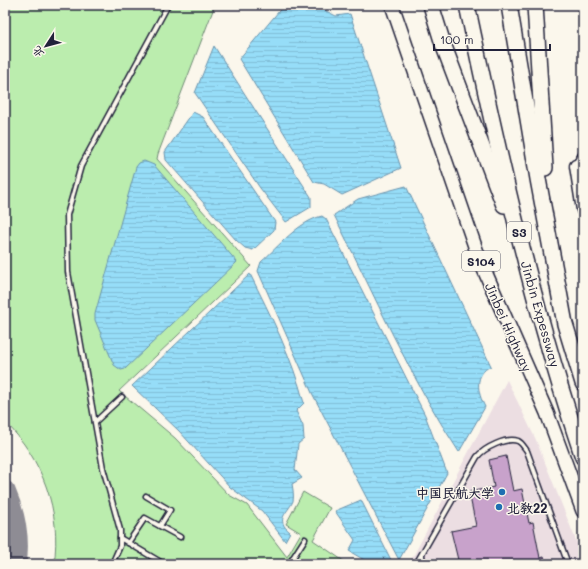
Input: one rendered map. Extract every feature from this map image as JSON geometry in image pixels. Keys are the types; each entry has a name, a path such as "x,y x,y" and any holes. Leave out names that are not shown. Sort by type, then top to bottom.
{"highway":[{"path":"431,5 443,44 528,270"},
{"name":"Jinbin Expessway","path":"467,5 528,270 570,418 583,457"},
{"name":"Jinbin Expessway","path":"509,5 565,324 583,382"},
{"path":"535,5 550,243"}],"main road":[{"name":"Jinbei Highway","path":"392,5 479,258 547,413 583,511"},
{"name":"Jinbei Highway","path":"397,5 454,174 484,254 553,416 583,498"}],"street":[{"path":"583,155 576,166 583,210"}],"lane":[{"path":"112,564 120,546 120,538 103,468 68,272 67,215 81,166 168,5"},
{"path":"95,422 122,397"},
{"path":"416,564 477,457 491,445 514,441 522,444 527,451 568,564"},
{"path":"146,496 170,510 160,526"},
{"path":"128,542 145,518 180,537"},
{"path":"120,538 164,564"},
{"path":"289,564 305,540"},
{"path":"422,554 423,564"}],"shaded area":[{"name":"中国民航大学","path":"507,380 536,440 583,558 583,564 409,564"}],"green space":[{"path":"5,5 215,5 157,159 251,266 119,391 175,438 229,495 247,505 287,557 301,533 286,524 303,492 330,508 313,540 348,564 54,564 56,544 55,525 52,506 46,487 39,469 29,452 18,436 5,422"}],"water":[{"path":"284,5 323,5 326,11 336,16 350,14 401,168 342,195 324,184 314,182 239,59"},
{"path":"214,46 311,197 311,207 286,222 260,188 195,93"},
{"path":"193,112 203,117 275,222 274,230 253,250 245,248 236,240 166,160 165,152"},
{"path":"144,161 154,165 237,262 125,369 121,370 114,365 95,320 95,314 136,167 139,163"},
{"path":"406,186 491,366 482,374 479,384 480,395 485,407 459,452 424,395 408,365 334,215 358,199"},
{"path":"322,216 326,219 425,415 447,473 399,560 312,393 258,271 261,262 289,235 305,223"},
{"path":"250,274 287,353 304,403 296,411 303,426 304,439 298,444 295,470 302,478 292,484 293,501 283,520 285,527 290,532 285,541 262,511 230,487 179,431 132,386"},
{"path":"361,500 393,564 371,564 349,551 355,540 335,511"}],"building":[{"name":"北教22","path":"506,456 513,491 522,489 529,523 533,522 540,558 544,557 547,564 459,564 451,531 476,526 469,492 494,487 489,460"}],"taxiway":[{"path":"5,491 12,509 16,527 16,564"}],"place":[{"name":"中国民航大学","path":"502,492"},
{"name":"北教22","path":"499,507"}]}
